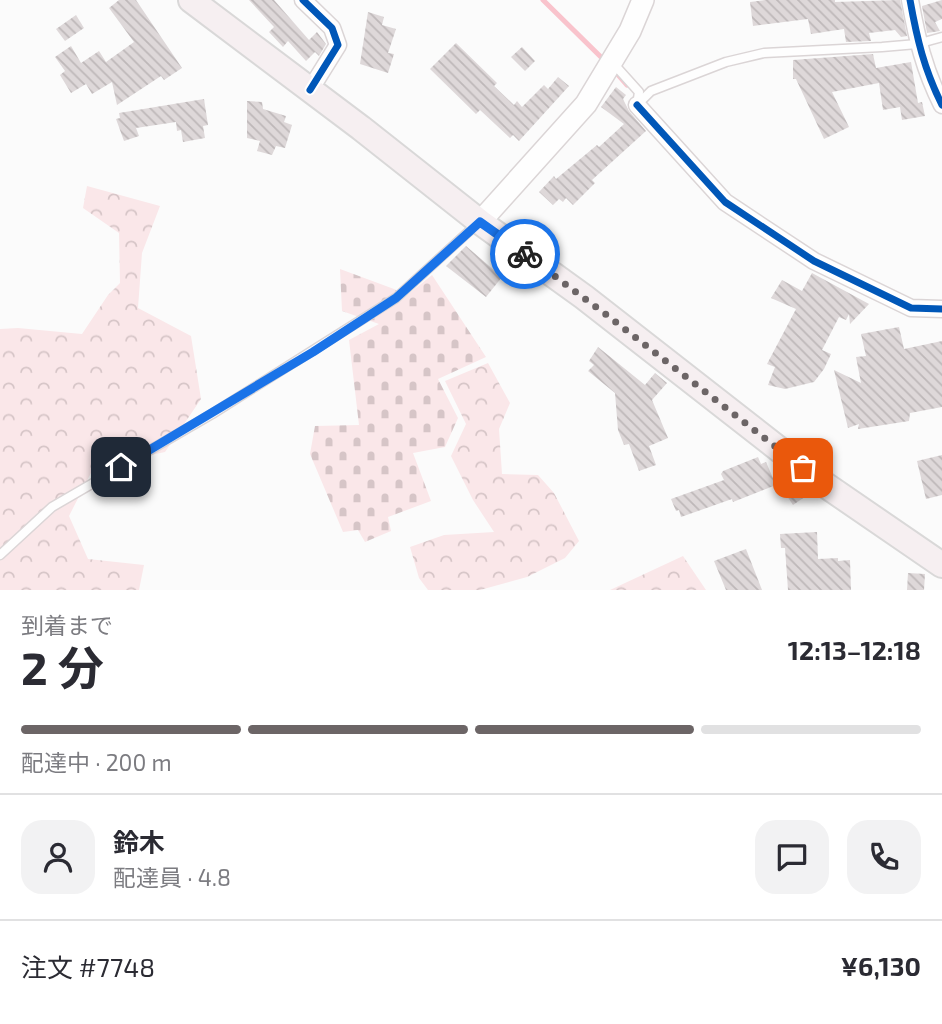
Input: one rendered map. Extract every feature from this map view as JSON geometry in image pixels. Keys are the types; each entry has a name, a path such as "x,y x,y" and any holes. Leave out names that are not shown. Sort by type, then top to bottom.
{"main road":[{"path":"191,0 480,222 606,314 821,482 942,565"}],"street":[{"path":"303,0 332,28 338,45 310,90"},
{"path":"480,222 586,104 630,31 643,0"},
{"path":"910,0 927,76 942,105"},
{"path":"637,105 725,202 826,267 911,308 942,309"}],"lane":[{"path":"637,105 651,91 726,62 764,53 918,44 942,37"},
{"path":"612,61 639,92 637,105"},
{"path":"0,555 52,508 212,414 396,298 480,222"}],"green space":[{"path":"87,186 160,206 142,253 138,308 191,336 201,399 165,452 94,467 69,516 88,559 144,565 139,590 0,590 0,329 82,334 108,295 120,283 119,233 83,208"},
{"path":"340,269 406,296 432,275 486,357 438,379 458,418 445,447 413,453 431,501 388,517 391,531 365,542 358,530 343,532 310,454 315,426 359,425 349,340 379,324 342,311"},
{"path":"488,363 510,403 499,429 502,474 538,475 554,493 579,541 565,558 527,577 480,590 428,590 419,578 410,547 444,535 494,532 473,500 451,456 466,424 445,381"},
{"path":"683,556 706,590 610,590"}],"building":[{"path":"119,0 136,0 182,68 164,80 161,76 117,105 112,82 92,94 86,84 71,93 60,75 65,71 55,57 71,46 81,63 99,51 106,62 134,42 109,8"},
{"path":"249,0 274,0 309,40 317,32 326,44 319,56 315,52 306,61 288,41 283,47 269,32 274,27"},
{"path":"900,0 907,36 901,37 895,30 869,33 871,41 846,42 844,29 811,34 808,19 753,26 750,2"},
{"path":"942,0 942,19 935,22 940,31 927,33 922,6"},
{"path":"368,12 384,17 382,25 396,29 388,53 394,54 388,73 360,64"},
{"path":"76,15 84,28 65,41 56,29"},
{"path":"456,43 497,83 494,86 514,105 517,101 522,107 544,85 548,89 558,77 569,86 519,141 513,135 510,138 480,110 476,114 430,69"},
{"path":"522,47 535,61 525,71 511,57"},
{"path":"873,54 876,68 911,62 918,103 922,102 925,116 902,120 900,107 883,110 879,83 832,92 849,127 824,139 796,79 793,79 793,60"},
{"path":"616,87 626,95 623,99 629,111 646,131 592,180 595,183 573,205 566,198 563,202 559,199 553,205 539,192 554,176 556,179 597,145 599,147 624,124 601,107"},
{"path":"204,99 208,125 203,126 205,138 183,142 176,122 136,128 139,136 124,141 116,119 120,118 119,113"},
{"path":"247,101 262,102 263,109 286,116 284,122 292,125 285,148 276,146 272,155 257,151 260,141 247,138"},
{"path":"466,246 502,277 486,297 446,266"},
{"path":"812,273 869,304 850,324 849,314 846,320 839,317 822,350 831,354 814,382 785,389 768,385 775,367 767,364 796,309 771,298 782,280 802,291"},
{"path":"899,327 904,349 942,341 942,407 910,413 909,421 858,429 859,424 848,428 834,370 861,383 856,357 866,356 861,334"},
{"path":"598,347 645,385 655,373 667,383 652,400 668,438 649,446 656,465 639,471 629,444 624,445 618,430 615,393 588,371 594,365 589,361"},
{"path":"942,455 942,495 926,499 917,461"},
{"path":"758,457 761,464 766,462 776,485 733,502 732,499 681,517 679,510 676,511 671,499 724,480 721,474 723,471"},
{"path":"799,484 809,494 793,505 785,493"},
{"path":"817,532 818,559 850,560 851,590 788,590 785,548 781,548 780,534"},
{"path":"746,549 762,590 726,590 714,561"},
{"path":"908,573 925,574 924,590 907,590"}],"waterway":[{"path":"543,0 606,62"},
{"path":"613,69 627,85"}],"cycle path":[{"path":"303,0 332,28 338,45 310,90"},
{"path":"910,0 922,54 942,105"},
{"path":"637,105 725,202 814,261 911,308 942,309"}],"way so far":[{"path":"525,254 803,468"}],"route":[{"path":"121,467 313,352 396,298 480,222 525,254"}]}
